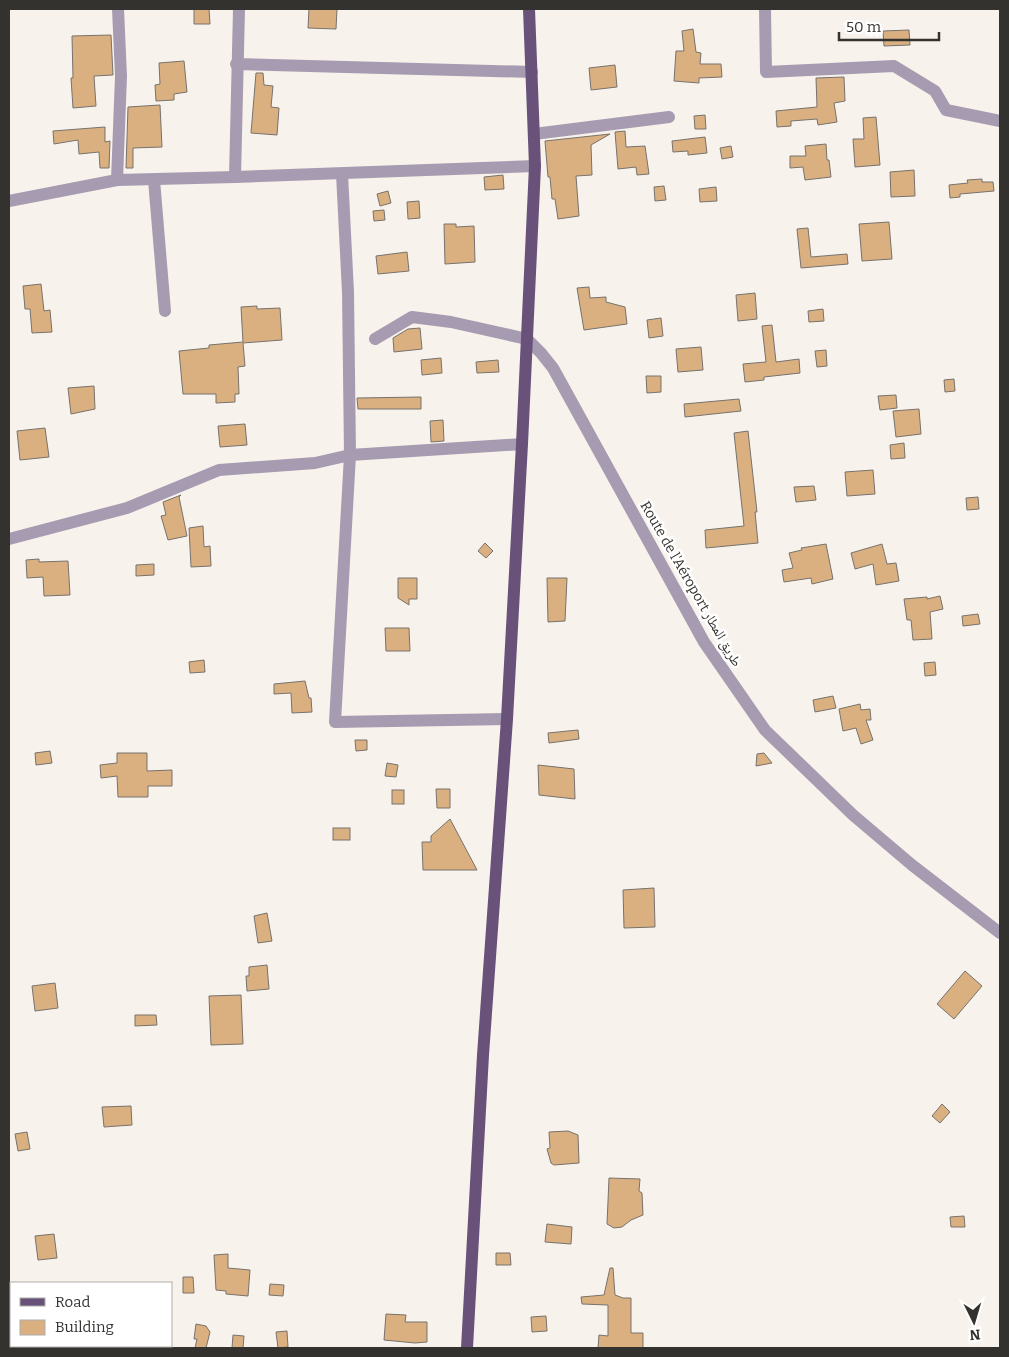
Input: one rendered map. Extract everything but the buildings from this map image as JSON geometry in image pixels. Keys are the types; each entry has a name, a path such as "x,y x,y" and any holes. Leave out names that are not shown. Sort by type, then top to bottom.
{"main road":[{"path":"467,1348 483,1055 506,719 527,339 535,166 529,9"}],"street":[{"path":"117,180 121,76 118,9"},
{"path":"235,178 236,64 239,9"},
{"path":"765,9 766,72 894,66 935,91 946,110 1000,121"},
{"path":"236,64 532,72"},
{"path":"534,134 669,117"},
{"path":"9,201 117,180 235,178 535,166"},
{"path":"342,174 348,292 350,455 335,722 506,719"},
{"path":"154,180 165,311"},
{"path":"375,339 412,317 451,322 527,339"},
{"name":"Route de l'Aéroport طريق المطار","path":"527,339 553,368 704,642 765,730 853,815 912,865 1000,933"},
{"path":"9,539 127,508 219,470 315,463 350,455 522,444"}]}
